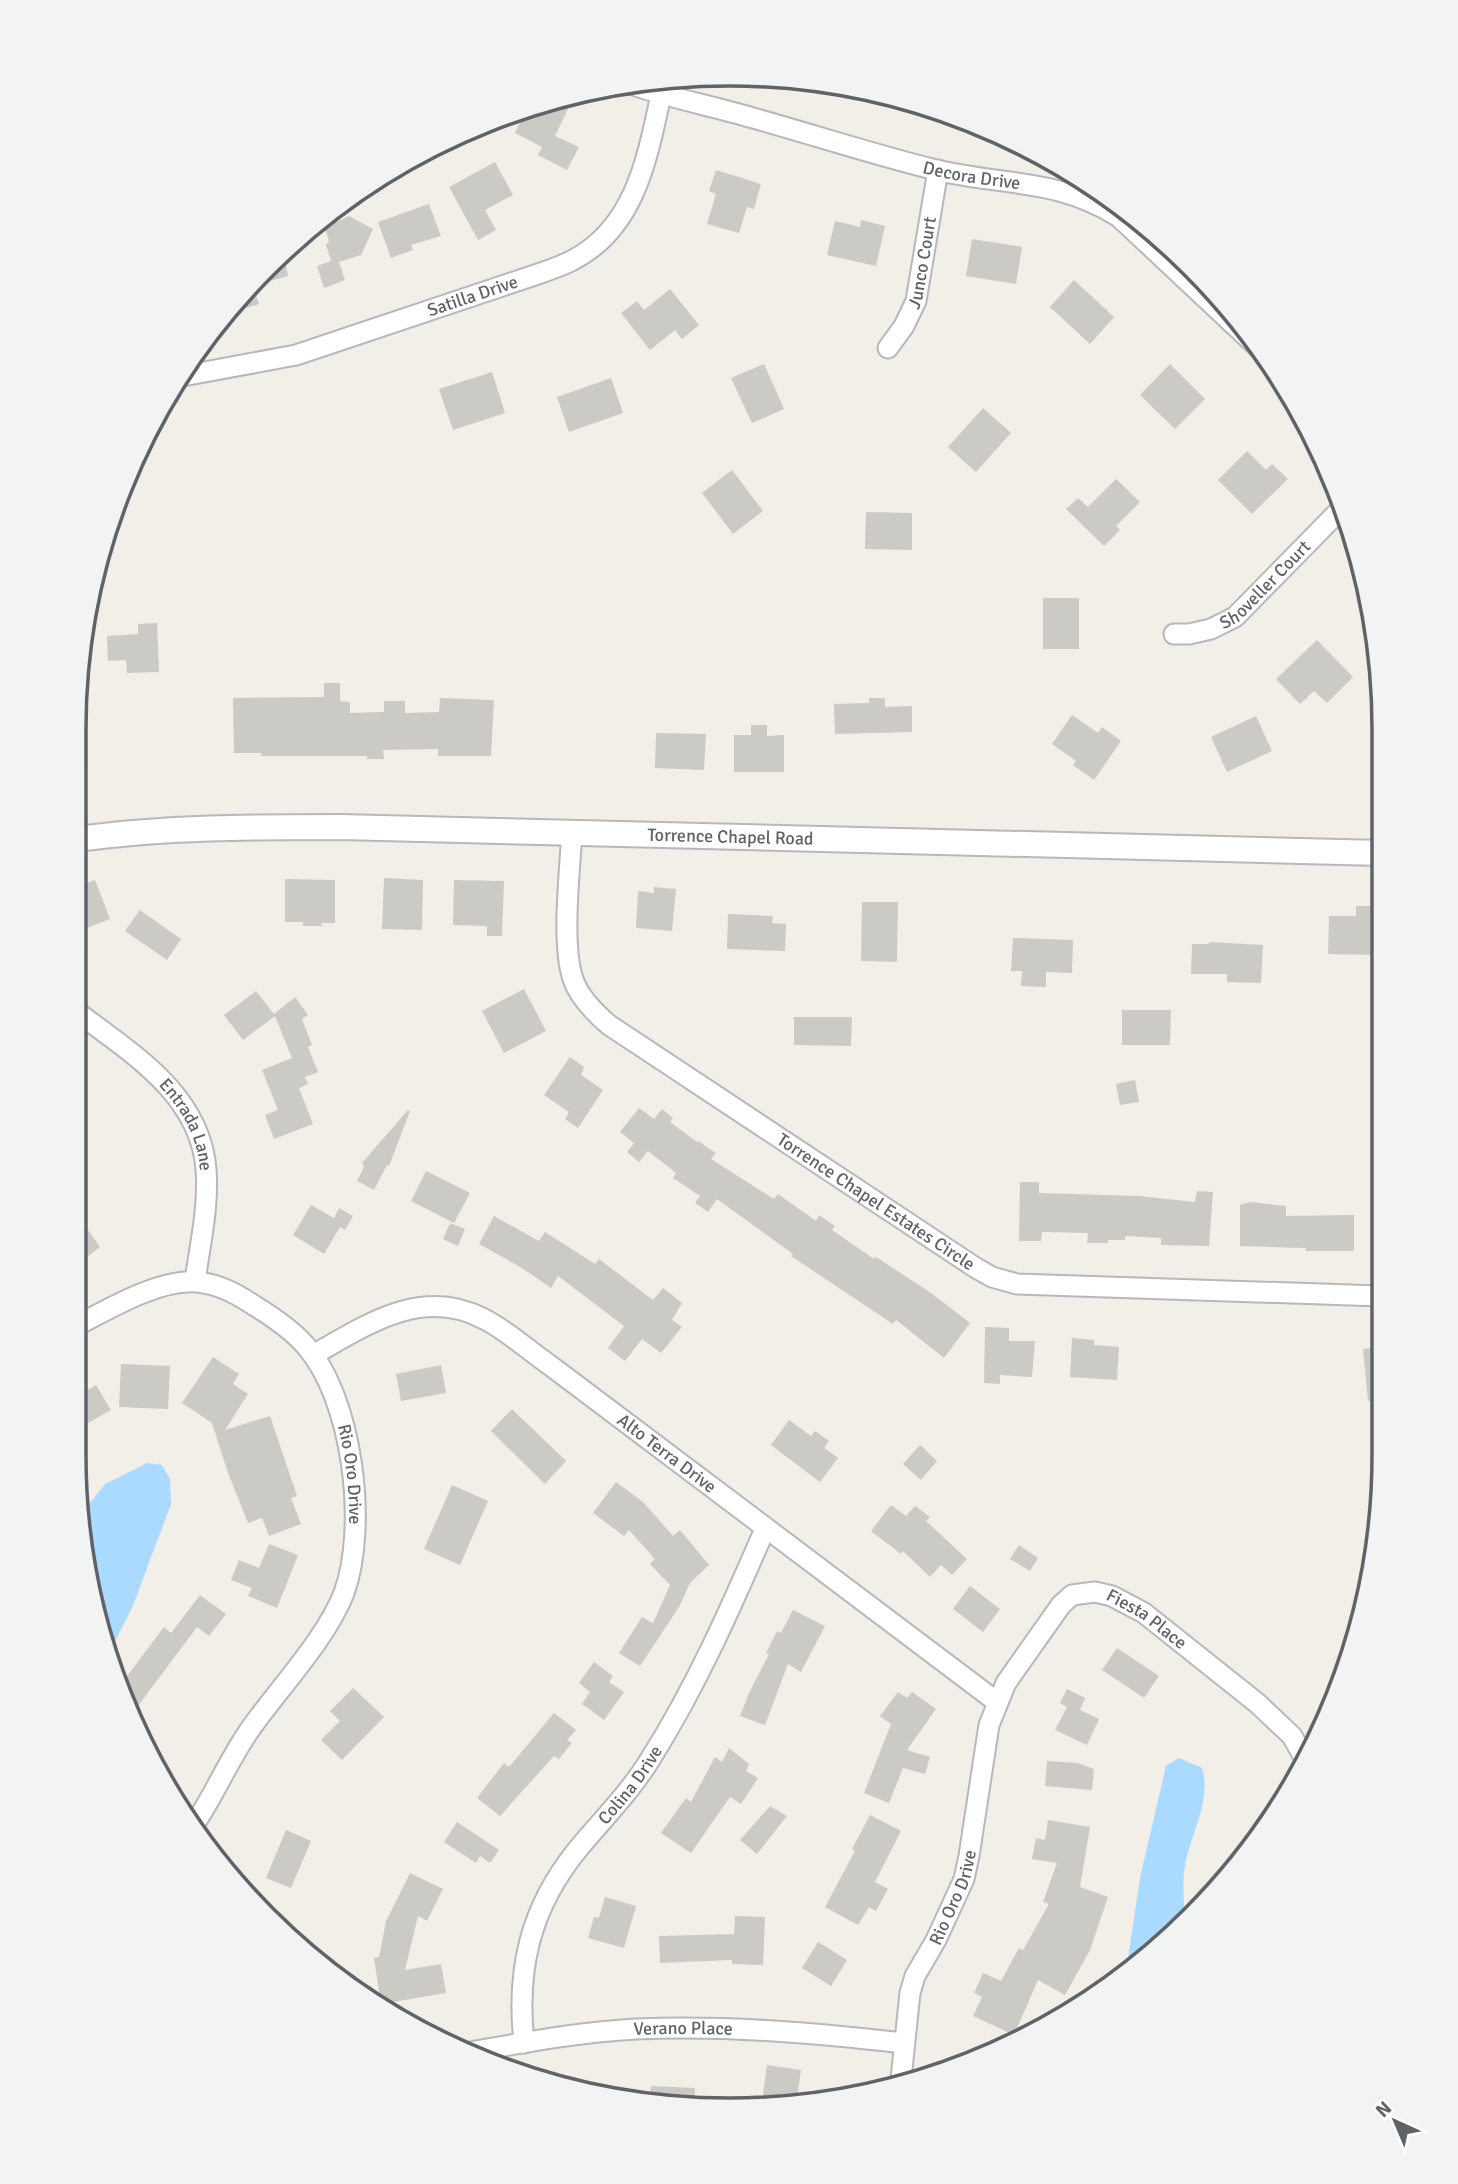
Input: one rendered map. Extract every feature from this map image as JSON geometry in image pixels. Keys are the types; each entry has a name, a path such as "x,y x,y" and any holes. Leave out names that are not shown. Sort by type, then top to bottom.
{"street":[{"name":"Decora Drive","path":"649,91 938,170 1054,188 1097,204 1114,214"},
{"name":"Satilla Drive","path":"193,374 296,355 572,261 597,243 629,207 644,166 661,95"},
{"name":"Junco Court","path":"888,348 904,326 916,301 938,170"},
{"name":"Decora Drive","path":"1122,220 1213,306"},
{"name":"Shoveller Court","path":"1174,634 1211,629 1235,617 1335,515"},
{"name":"Torrence Chapel Road","path":"86,838 214,827 572,831 1372,853"},
{"name":"Torrence Chapel Estates Circle","path":"572,831 568,910 569,961 579,992 597,1014 609,1025 976,1268 992,1277 1017,1284 1372,1296"},
{"name":"Entrada Lane","path":"86,1019 166,1083 189,1114 199,1134 204,1152 206,1182 195,1281"},
{"name":"Rio Oro Drive","path":"86,1321 170,1283 195,1281 220,1287 245,1299 275,1318 305,1344 313,1355 336,1401 352,1468 355,1503 350,1567 344,1593 332,1617 250,1729 198,1818"},
{"name":"Alto Terra Drive","path":"313,1355 368,1323 397,1311 431,1306 464,1311 482,1318 997,1702"},
{"name":"Colina Drive","path":"524,2043 520,2013 522,1979 527,1947 536,1917 556,1880 632,1786 684,1703 719,1634 765,1529"},
{"name":"Fiesta Place","path":"997,1702 1006,1683 1061,1605 1072,1595 1095,1592 1112,1596 1144,1613 1182,1641 1257,1703 1292,1736 1300,1751"},
{"name":"Rio Oro Drive","path":"901,2074 910,1993 915,1976 936,1940 964,1879 985,1742 997,1702"},
{"name":"Verano Place","path":"485,2050 633,2029 685,2028 805,2033 904,2043"}],"water":[{"path":"147,1463 162,1465 170,1479 171,1504 132,1608 114,1643 98,1580 88,1506 105,1484"},
{"path":"1179,1758 1202,1768 1204,1780 1202,1805 1184,1871 1184,1910 1128,1959 1140,1878 1166,1766"}],"building":[{"path":"568,107 555,136 579,147 567,170 538,155 542,147 515,133 521,120"},
{"path":"495,162 513,195 485,210 496,230 478,240 449,187"},
{"path":"716,170 761,184 754,209 747,207 739,233 707,224 716,194 709,191"},
{"path":"429,204 441,236 411,245 413,250 391,258 378,222"},
{"path":"349,216 373,229 361,255 339,262 345,280 324,288 317,266 331,261 326,245 329,241 325,229"},
{"path":"861,220 885,226 876,266 827,255 835,221 860,227"},
{"path":"972,239 1022,247 1016,284 966,276"},
{"path":"285,263 288,276 266,282"},
{"path":"1074,280 1114,317 1090,344 1050,307"},
{"path":"670,289 699,325 682,339 675,330 650,350 621,313 637,301 644,310"},
{"path":"256,294 259,304 242,309"},
{"path":"764,364 784,409 752,423 731,378"},
{"path":"1170,364 1205,399 1175,429 1140,395"},
{"path":"492,372 505,413 453,430 439,389"},
{"path":"611,378 623,413 569,432 557,397"},
{"path":"983,408 1011,433 976,472 948,447"},
{"path":"1247,451 1266,470 1272,464 1288,479 1252,514 1218,480"},
{"path":"732,470 763,511 733,534 702,493"},
{"path":"1116,479 1140,502 1116,526 1120,530 1104,546 1066,509 1078,498 1088,507"},
{"path":"866,512 912,513 912,550 865,549"},
{"path":"1043,598 1079,598 1079,649 1043,649"},
{"path":"157,623 159,672 127,673 126,660 108,661 107,636 138,634 138,624"},
{"path":"1317,640 1353,677 1327,703 1314,691 1300,704 1276,679"},
{"path":"324,683 340,683 340,701 350,702 350,713 384,712 384,701 405,701 405,713 439,712 440,698 494,700 491,756 438,756 438,749 383,750 384,759 367,759 367,756 261,756 262,753 234,753 233,698 324,697"},
{"path":"869,698 885,698 885,707 912,706 912,732 835,734 834,704 869,703"},
{"path":"1072,715 1098,733 1102,727 1121,741 1094,780 1073,765 1076,761 1052,744"},
{"path":"1256,716 1272,751 1227,772 1211,737"},
{"path":"751,725 767,725 767,736 784,735 784,772 734,772 734,735 751,735"},
{"path":"656,733 706,734 704,770 655,768"},
{"path":"384,878 423,880 422,930 382,929"},
{"path":"285,879 335,880 335,923 303,926 303,922 285,922"},
{"path":"95,880 110,919 86,928 86,884"},
{"path":"454,880 504,881 502,936 487,936 487,926 453,925"},
{"path":"654,887 676,889 672,931 636,928 638,891 654,893"},
{"path":"862,902 898,902 897,962 861,961"},
{"path":"1356,906 1372,906 1372,955 1328,954 1329,916 1356,916"},
{"path":"140,910 181,939 167,960 125,931"},
{"path":"728,914 773,916 772,923 786,924 785,951 727,949"},
{"path":"1013,938 1073,940 1072,973 1046,972 1046,987 1021,986 1022,971 1011,971"},
{"path":"1209,942 1263,945 1261,983 1227,982 1227,974 1191,974 1192,944"},
{"path":"524,989 546,1031 504,1053 482,1011"},
{"path":"256,991 274,1014 295,997 308,1015 302,1019 312,1045 308,1047 318,1072 305,1077 308,1084 299,1088 313,1124 274,1139 265,1115 278,1110 262,1070 292,1058 275,1016 243,1040 224,1015"},
{"path":"1122,1010 1171,1010 1170,1045 1122,1045"},
{"path":"794,1017 852,1017 851,1046 794,1045"},
{"path":"570,1057 584,1067 581,1075 603,1090 578,1128 565,1119 569,1112 544,1095"},
{"path":"1135,1080 1139,1102 1120,1105 1116,1084"},
{"path":"639,1108 654,1119 662,1109 673,1118 670,1122 716,1153 711,1159 774,1199 778,1194 816,1221 819,1215 835,1226 832,1230 931,1293 970,1323 944,1358 896,1320 893,1324 791,1256 793,1254 717,1199 708,1212 695,1203 700,1196 673,1178 676,1173 648,1151 639,1162 627,1152 634,1143 620,1132"},
{"path":"408,1110 410,1111 389,1166 387,1165 374,1190 357,1181 364,1167 362,1163"},
{"path":"426,1171 470,1193 454,1223 411,1201"},
{"path":"1020,1182 1039,1182 1039,1193 1139,1196 1195,1202 1197,1191 1213,1192 1209,1246 1161,1245 1161,1238 1125,1236 1125,1240 1087,1243 1088,1233 1042,1232 1041,1241 1019,1241"},
{"path":"1250,1202 1286,1206 1286,1216 1354,1215 1354,1251 1306,1251 1306,1248 1240,1246 1240,1205"},
{"path":"311,1205 334,1218 339,1208 353,1216 345,1230 340,1227 324,1254 293,1235"},
{"path":"494,1216 539,1241 545,1232 595,1264 599,1259 653,1300 663,1288 682,1303 672,1320 682,1327 661,1353 642,1339 625,1361 608,1348 624,1326 558,1276 551,1288 479,1244"},
{"path":"450,1223 465,1229 458,1246 443,1239"},
{"path":"86,1227 100,1247 86,1258"},
{"path":"985,1327 1009,1328 1009,1341 1035,1341 1032,1377 1000,1375 1000,1384 984,1383"},
{"path":"1072,1338 1094,1340 1094,1345 1119,1347 1117,1380 1070,1377"},
{"path":"1372,1348 1372,1401 1368,1401 1363,1349"},
{"path":"213,1357 239,1374 233,1384 248,1394 225,1430 270,1416 297,1496 291,1498 301,1524 269,1536 262,1518 248,1523 212,1423 182,1403"},
{"path":"121,1364 170,1366 168,1409 119,1407"},
{"path":"441,1365 446,1393 401,1401 396,1374"},
{"path":"96,1385 111,1410 86,1424 86,1391"},
{"path":"512,1409 566,1461 545,1484 491,1431"},
{"path":"789,1420 811,1436 815,1431 829,1441 824,1448 838,1458 820,1482 771,1445"},
{"path":"920,1445 937,1461 921,1480 903,1464"},
{"path":"616,1482 643,1502 673,1536 680,1530 709,1565 690,1583 679,1607 640,1666 619,1653 642,1617 653,1623 670,1585 650,1564 655,1559 629,1530 624,1536 593,1513"},
{"path":"452,1485 488,1501 460,1565 424,1549"},
{"path":"891,1505 906,1516 915,1506 930,1517 926,1521 967,1559 952,1575 941,1565 930,1577 903,1551 901,1554 871,1531"},
{"path":"269,1544 298,1555 277,1608 248,1596 252,1588 231,1580 239,1560 259,1568"},
{"path":"1019,1545 1038,1558 1030,1571 1010,1559"},
{"path":"970,1586 1000,1609 983,1632 953,1609"},
{"path":"200,1595 226,1614 209,1636 197,1627 137,1707 126,1678 164,1627 171,1633"},
{"path":"793,1610 825,1626 801,1672 788,1664 765,1725 740,1716 777,1631 781,1633"},
{"path":"1117,1648 1159,1676 1144,1698 1102,1670"},
{"path":"594,1662 613,1676 609,1682 624,1692 604,1720 582,1704 590,1692 579,1683"},
{"path":"353,1688 384,1717 342,1760 321,1740 340,1721 330,1711"},
{"path":"1067,1689 1085,1698 1080,1710 1099,1719 1087,1745 1055,1730 1067,1707 1060,1703"},
{"path":"898,1692 907,1698 912,1692 936,1709 907,1750 930,1757 925,1774 903,1768 889,1803 864,1793 891,1724 880,1716"},
{"path":"554,1713 576,1730 567,1740 572,1743 559,1759 554,1756 500,1816 477,1798 504,1763 509,1767"},
{"path":"729,1748 749,1764 746,1771 758,1778 741,1804 730,1797 691,1853 661,1833 686,1798 691,1802 715,1757 722,1762"},
{"path":"1047,1761 1077,1763 1094,1769 1092,1790 1045,1786"},
{"path":"770,1806 787,1816 757,1854 740,1840"},
{"path":"870,1815 901,1831 875,1882 888,1889 876,1911 869,1907 858,1925 825,1907 855,1851 852,1849"},
{"path":"1048,1820 1090,1827 1080,1887 1108,1897 1090,1950 1065,1995 1038,1980 1016,2031 1011,2033 973,2016 982,1997 974,1993 983,1973 1001,1981 1019,1948 1023,1950 1049,1904 1043,1902 1057,1863 1032,1859 1036,1838 1045,1840"},
{"path":"457,1822 499,1850 490,1863 480,1856 476,1863 444,1842"},
{"path":"286,1830 311,1841 291,1888 266,1878"},
{"path":"410,1873 443,1889 427,1921 418,1916 405,1970 441,1964 446,1993 391,2002 380,1995 374,1958 379,1957 386,1921"},
{"path":"605,1897 636,1906 624,1948 588,1938 594,1917 599,1918"},
{"path":"735,1916 765,1917 763,1965 732,1964 732,1960 660,1963 659,1936 734,1934"},
{"path":"818,1942 847,1960 831,1986 802,1968"},
{"path":"767,2065 801,2070 798,2094 763,2097"},
{"path":"651,2086 695,2088 695,2097 650,2094"}]}
